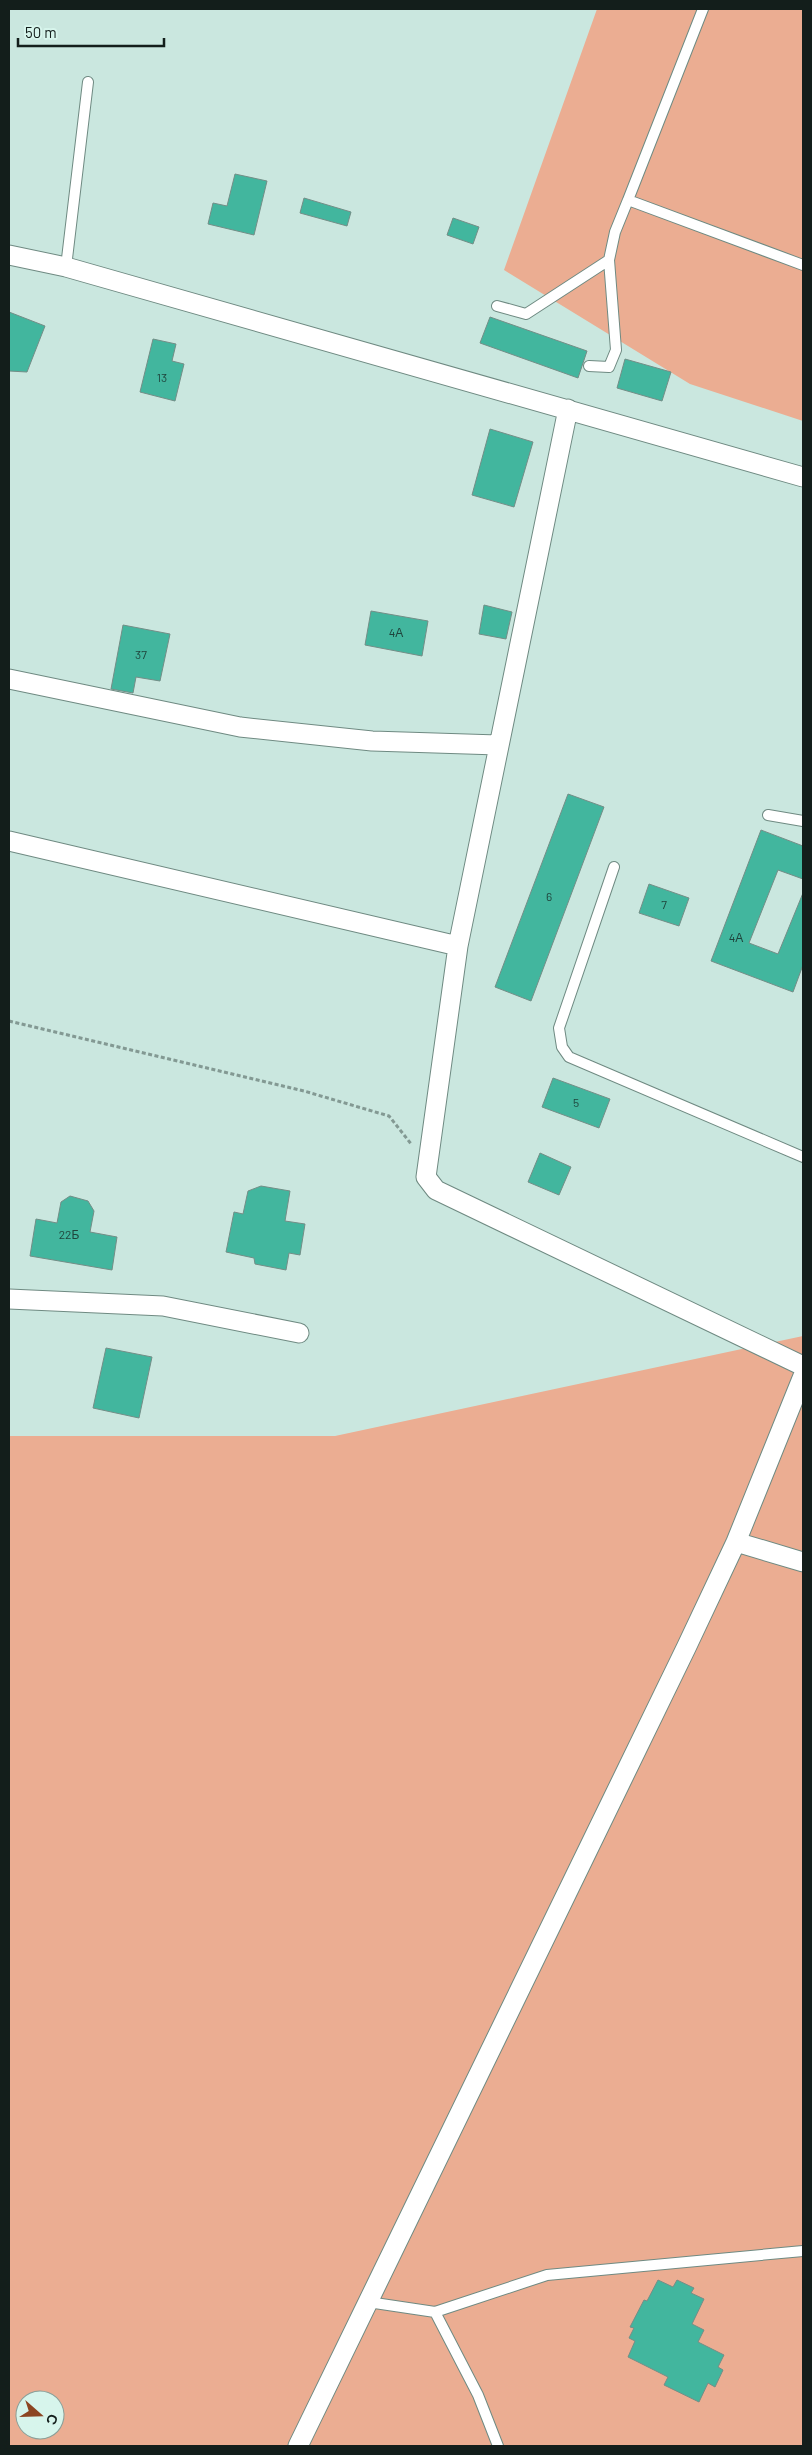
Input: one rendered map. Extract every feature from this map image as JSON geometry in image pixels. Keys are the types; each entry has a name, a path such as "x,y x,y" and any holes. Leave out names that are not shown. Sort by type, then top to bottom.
{"street":[{"path":"9,255 66,267 803,477"},
{"path":"568,409 458,946 426,1163 426,1177 436,1190 803,1366"},
{"path":"9,679 240,727 372,741 498,745"},
{"path":"9,841 458,946"},
{"path":"9,1299 163,1306 299,1333"},
{"path":"298,2446 686,1648 736,1542 803,1376"},
{"path":"736,1542 803,1562"}],"lane":[{"path":"589,366 609,367 616,350 609,260 615,232 703,9"},
{"path":"66,267 88,82"},
{"path":"628,200 803,265"},
{"path":"496,306 526,314 609,260"},
{"path":"768,815 803,821"},
{"path":"614,867 559,1028 562,1047 569,1057 803,1157"},
{"path":"368,2302 435,2312 547,2275 803,2251"},
{"path":"435,2312 478,2395 498,2446"}],"path":[{"path":"9,1021 304,1091 389,1116 426,1163"}],"shaded area":[{"path":"597,9 803,9 803,421 690,384 504,270"},
{"path":"803,1336 803,2446 9,2446 9,1436 335,1436"}],"building":[{"path":"235,174 267,181 254,235 208,224 213,203 227,206"},
{"path":"304,198 351,212 347,226 300,213"},
{"path":"453,218 479,227 473,244 447,235"},
{"path":"9,312 45,326 27,372 9,371"},
{"path":"490,317 587,351 578,378 480,343"},
{"path":"153,339 176,344 172,361 184,364 175,401 140,392"},
{"path":"625,359 671,372 662,401 617,388"},
{"path":"490,429 533,442 514,507 472,495"},
{"path":"484,605 512,612 506,639 479,634"},
{"path":"371,611 428,621 422,656 365,645"},
{"path":"123,625 170,634 160,681 136,677 133,693 111,689"},
{"path":"568,794 604,807 531,1001 495,987"},
{"path":"761,830 803,846 803,879 778,870 749,943 778,954 803,893 803,965 793,992 711,961"},
{"path":"649,884 689,898 679,926 639,913"},
{"path":"553,1078 610,1099 599,1128 542,1107"},
{"path":"540,1153 571,1167 559,1195 528,1182"},
{"path":"261,1186 290,1191 285,1221 305,1224 300,1255 289,1253 286,1270 255,1264 254,1258 226,1252 234,1212 243,1214 248,1191"},
{"path":"70,1196 88,1201 94,1211 90,1232 117,1237 112,1270 30,1256 36,1219 57,1223 61,1202"},
{"path":"106,1348 152,1357 139,1418 93,1408"},
{"path":"658,2280 673,2287 677,2280 694,2288 691,2293 704,2299 692,2324 704,2330 698,2342 724,2355 718,2367 723,2370 715,2387 708,2383 699,2402 664,2385 668,2377 628,2357 635,2341 629,2338 634,2328 630,2327 644,2300 647,2301"}]}
